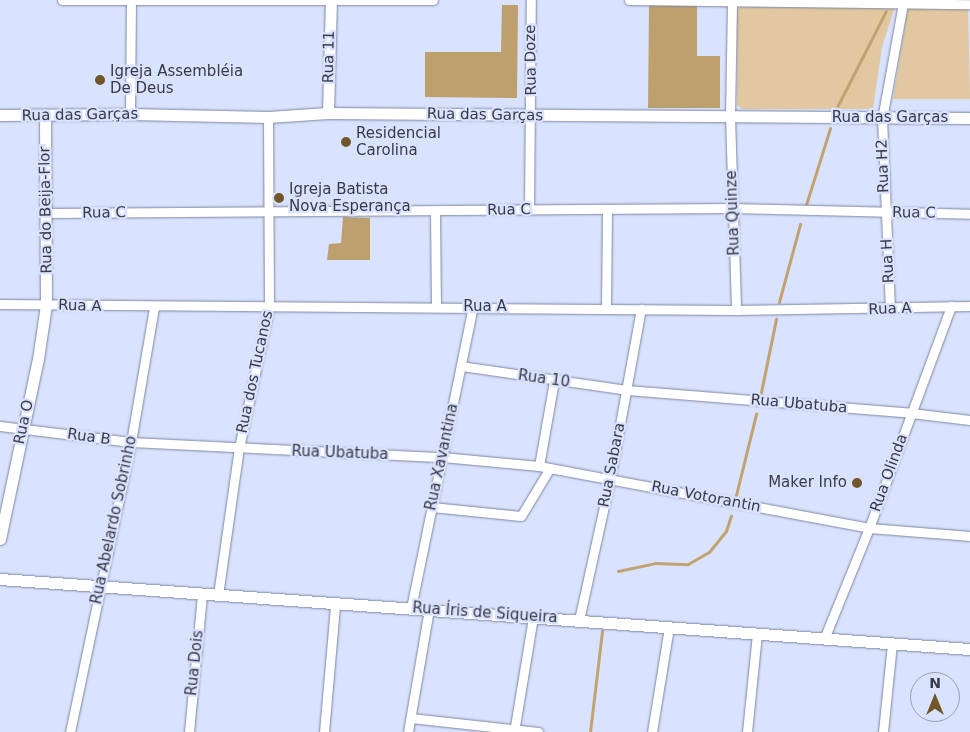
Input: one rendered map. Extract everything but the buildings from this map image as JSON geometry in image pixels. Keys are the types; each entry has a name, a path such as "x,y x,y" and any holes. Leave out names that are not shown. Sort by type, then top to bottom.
{"street":[{"path":"62,0 433,0"},
{"name":"Rua Doze","path":"529,210 532,115 531,0"},
{"path":"628,0 970,4"},
{"path":"130,114 131,1"},
{"name":"Rua 11","path":"328,113 331,1"},
{"name":"Rua Quinze","path":"732,2 730,116 736,310"},
{"name":"Rua H2","path":"885,213 882,119 903,4"},
{"name":"Rua das Garças","path":"0,115 130,114 268,117 328,113 882,119 970,118"},
{"name":"Rua do Beija-Flor","path":"44,116 47,213 46,305"},
{"name":"Rua dos Tucanos","path":"218,594 239,448 269,308 268,117"},
{"name":"Rua C","path":"47,213 435,212 732,208 970,214"},
{"path":"606,308 607,210"},
{"path":"435,212 436,307"},
{"name":"Rua H","path":"885,213 890,309"},
{"name":"Rua A","path":"0,304 154,308 473,306 736,310 890,309 970,306"},
{"name":"Rua O","path":"0,539 46,305"},
{"name":"Rua Xavantina","path":"412,608 473,306"},
{"name":"Rua Olinda","path":"824,639 869,528 951,306"},
{"name":"Rua Abelardo Sobrinho","path":"70,732 131,442 154,308"},
{"name":"Rua Sabara","path":"578,620 610,479 641,308"},
{"name":"Rua 10","path":"461,366 554,381 627,390"},
{"path":"539,466 554,381"},
{"name":"Rua Ubatuba","path":"627,390 911,413 970,420"},
{"name":"Rua B","path":"0,426 131,442 239,448"},
{"name":"Rua Ubatuba","path":"239,448 442,457"},
{"name":"Rua Votorantin","path":"442,457 539,466 869,528 970,536"},
{"path":"432,507 521,516 550,468"},
{"name":"Rua Íris de Siqueira","path":"0,579 218,594 335,605 412,608 970,649"},
{"name":"Rua Dois","path":"188,732 202,594"},
{"path":"324,732 335,605"},
{"path":"408,732 412,718 429,610"},
{"path":"515,730 533,617"},
{"path":"652,732 669,627"},
{"path":"747,732 757,634"},
{"path":"883,732 892,644"},
{"path":"412,718 538,732"}],"shaded area":[{"path":"502,5 518,5 517,98 425,97 425,52 501,52"},
{"path":"649,5 697,5 697,56 720,56 720,108 648,108"},
{"path":"743,5 895,7 882,47 873,109 742,109 737,105 737,10"},
{"path":"908,7 968,7 970,99 893,99"},
{"path":"343,217 370,218 370,260 327,260 329,244 341,243"}],"waterway":[{"path":"835,111 886,11"},
{"path":"805,208 830,128"},
{"path":"779,302 800,224"},
{"path":"760,397 776,319"},
{"path":"735,499 756,414"},
{"path":"618,571 655,563 688,564 709,552 726,531 731,516"},
{"path":"590,732 602,631"}],"place":[{"name":"Igreja Assembléia De Deus","path":"100,80"},
{"name":"Residencial Carolina","path":"346,142"},
{"name":"Igreja Batista Nova Esperança","path":"279,198"},
{"name":"Maker Info","path":"857,483"}]}
